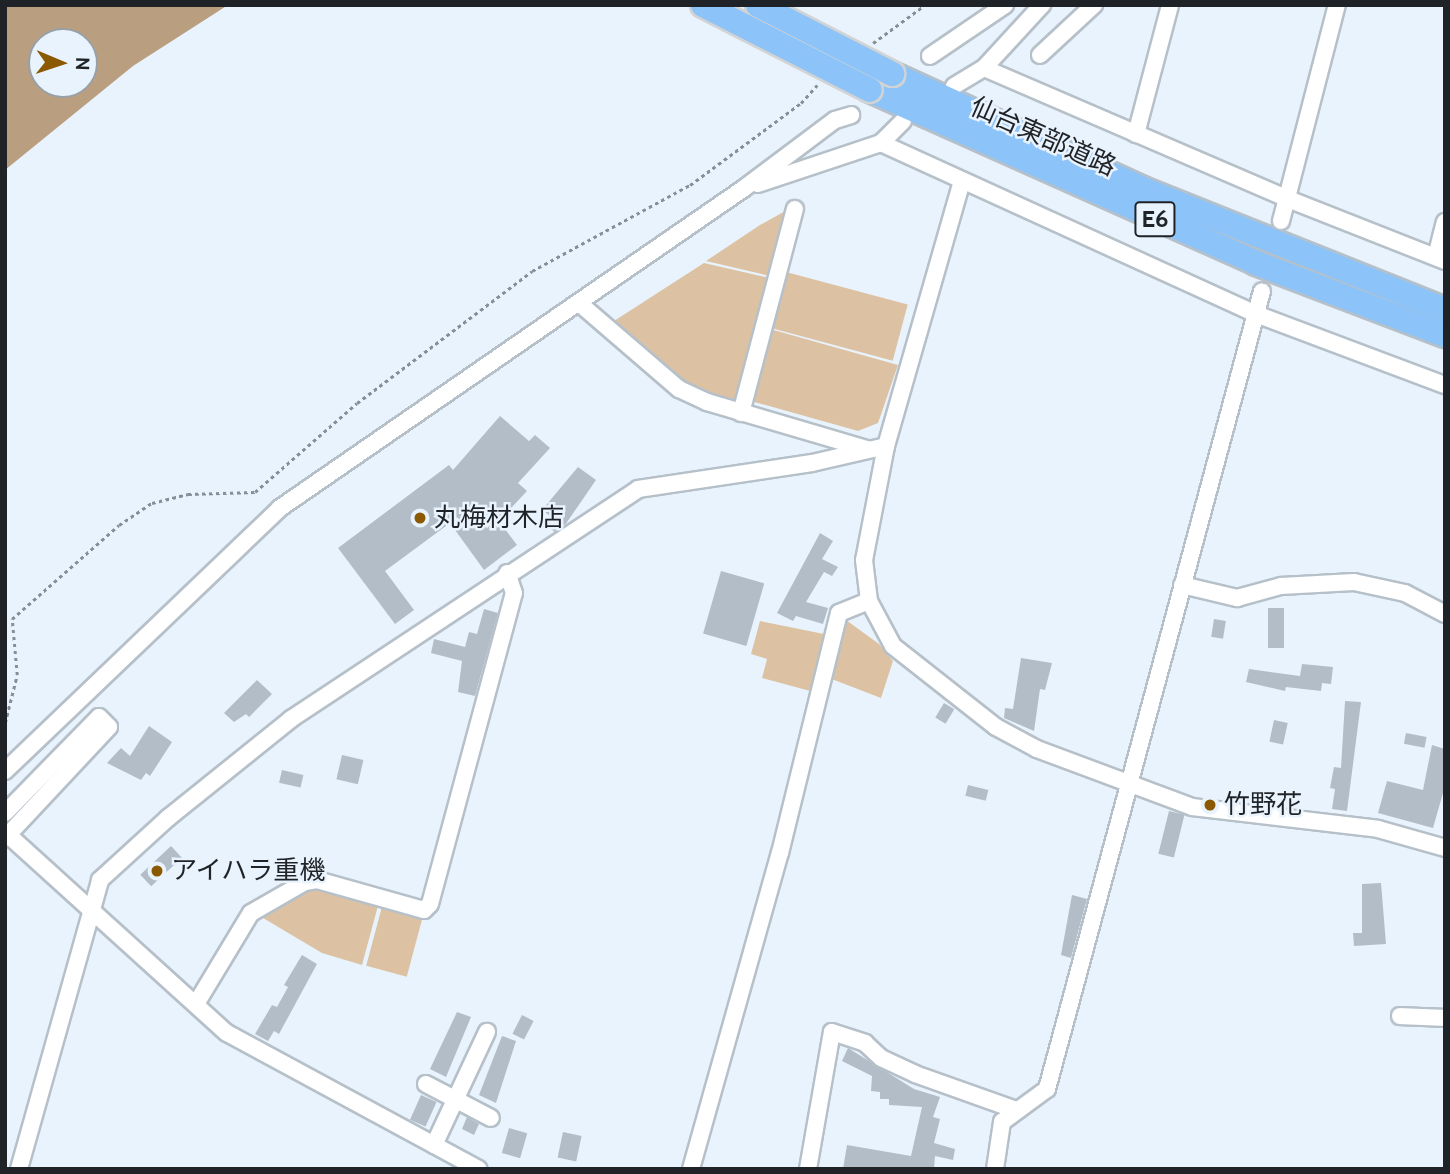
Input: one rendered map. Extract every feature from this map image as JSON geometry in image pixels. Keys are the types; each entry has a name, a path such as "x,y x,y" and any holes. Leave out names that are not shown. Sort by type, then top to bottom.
{"highway":[{"name":"仙台東部道路","path":"703,5 870,90 1244,258 1445,335"},
{"name":"仙台東部道路","path":"758,5 892,74 1143,189 1445,310"}],"street":[{"path":"930,56 1004,5"},
{"path":"954,86 984,68 1042,5"},
{"path":"1040,55 1094,5"},
{"path":"1136,134 1170,5"},
{"path":"1281,221 1337,5"},
{"path":"984,68 1288,199 1440,259 1445,222"},
{"path":"5,771 280,508 743,190 835,120 851,115"},
{"path":"743,190 881,143 903,121"},
{"path":"881,143 1256,314 1445,385"},
{"path":"962,181 878,448 864,560 869,601 893,646 946,691 1037,748 1129,784 1218,813 1378,829 1445,848"},
{"path":"741,413 795,208"},
{"path":"995,1169 1002,1122 1047,1090 1262,291"},
{"path":"579,303 679,389 741,413 878,448"},
{"path":"19,1169 89,906 100,880 113,866 291,719 507,573 638,489 878,448"},
{"path":"196,1004 251,913 305,882 317,880 424,910 430,904 514,593 507,573"},
{"path":"1182,585 1237,598 1281,586 1354,582 1405,593 1445,614"},
{"path":"691,1169 780,853 839,613 869,601"},
{"path":"5,813 99,717 109,727 6,835 89,906 227,1033 479,1169"},
{"path":"1401,1016 1445,1018"},
{"path":"434,1145 487,1032"},
{"path":"808,1169 832,1032 864,1043 881,1058 915,1074 1016,1110"},
{"path":"426,1084 491,1118"}],"path":[{"path":"869,46 925,5"},
{"path":"5,723 17,676 12,619 119,525 152,503 188,494 255,492 357,403 532,271 690,185 801,103 826,78"}],"shaded area":[{"path":"5,5 228,5 133,66 98,94 98,28 28,28 28,98 94,98 5,170"},
{"path":"787,210 770,276 706,261 760,225"},
{"path":"704,263 770,278 734,403 684,381 614,321"},
{"path":"786,272 908,305 893,361 771,328"},
{"path":"770,329 898,365 878,423 858,431 751,401"},
{"path":"846,620 879,644 893,661 881,698 829,678"},
{"path":"760,621 829,635 814,692 762,678 767,659 751,654"},
{"path":"313,886 379,902 362,965 322,953 258,915"},
{"path":"383,903 424,914 407,977 366,966"}],"building":[{"path":"500,416 529,441 535,435 550,448 518,483 527,491 499,521 517,545 484,570 450,523 385,571 414,610 395,624 338,548 449,465 453,470"},
{"path":"578,467 596,480 565,525 561,523 555,532 544,524 550,516 542,510"},
{"path":"820,533 833,541 822,559 838,567 832,576 824,572 806,602 828,608 823,624 796,616 793,621 777,613"},
{"path":"721,571 764,583 746,646 703,633"},
{"path":"1268,608 1284,608 1284,648 1268,648"},
{"path":"484,609 498,613 475,696 458,692 462,661 431,653 434,639 465,647 469,632 477,634"},
{"path":"1214,619 1226,621 1223,639 1211,637"},
{"path":"1021,658 1052,663 1045,690 1040,689 1034,731 1004,718 1005,708 1013,709"},
{"path":"1302,664 1333,667 1331,684 1322,683 1321,691 1286,687 1285,691 1246,682 1249,669 1300,676"},
{"path":"257,680 272,694 249,717 246,714 234,722 224,713"},
{"path":"1345,701 1361,702 1347,811 1332,809 1335,789 1330,788 1334,767 1341,768"},
{"path":"944,703 954,709 946,724 935,718"},
{"path":"1274,720 1288,723 1283,744 1269,742"},
{"path":"149,726 172,742 150,776 146,773 141,780 107,763 121,748 130,756"},
{"path":"1406,733 1427,737 1425,748 1404,744"},
{"path":"1432,745 1445,749 1445,786 1433,828 1378,813 1387,781 1423,790"},
{"path":"342,755 363,760 358,784 336,779"},
{"path":"282,770 303,775 301,788 279,783"},
{"path":"968,785 988,790 986,801 965,796"},
{"path":"1169,811 1185,815 1174,858 1158,854"},
{"path":"171,846 182,858 151,886 140,875"},
{"path":"1381,883 1386,944 1354,946 1353,933 1362,933 1362,884"},
{"path":"1072,895 1087,899 1071,958 1061,955"},
{"path":"302,955 317,964 279,1034 274,1031 268,1041 255,1034 272,1005 277,1007 288,987 284,985"},
{"path":"457,1012 471,1017 446,1077 430,1069"},
{"path":"522,1015 534,1021 524,1040 512,1034"},
{"path":"502,1036 516,1041 496,1103 479,1095"},
{"path":"848,1048 914,1089 940,1097 933,1117 940,1119 934,1143 955,1149 953,1160 935,1156 934,1169 843,1169 847,1145 911,1156 922,1107 889,1105 889,1099 880,1099 880,1092 871,1091 872,1076 842,1061"},
{"path":"421,1095 437,1102 426,1127 410,1120"},
{"path":"467,1117 479,1124 474,1135 462,1129"},
{"path":"509,1128 527,1133 520,1158 502,1153"},
{"path":"563,1132 582,1136 576,1161 558,1157"}],"place":[{"name":"丸梅材木店","path":"420,518"},
{"name":"竹野花","path":"1210,805"},
{"name":"アイハラ重機","path":"157,871"}]}
